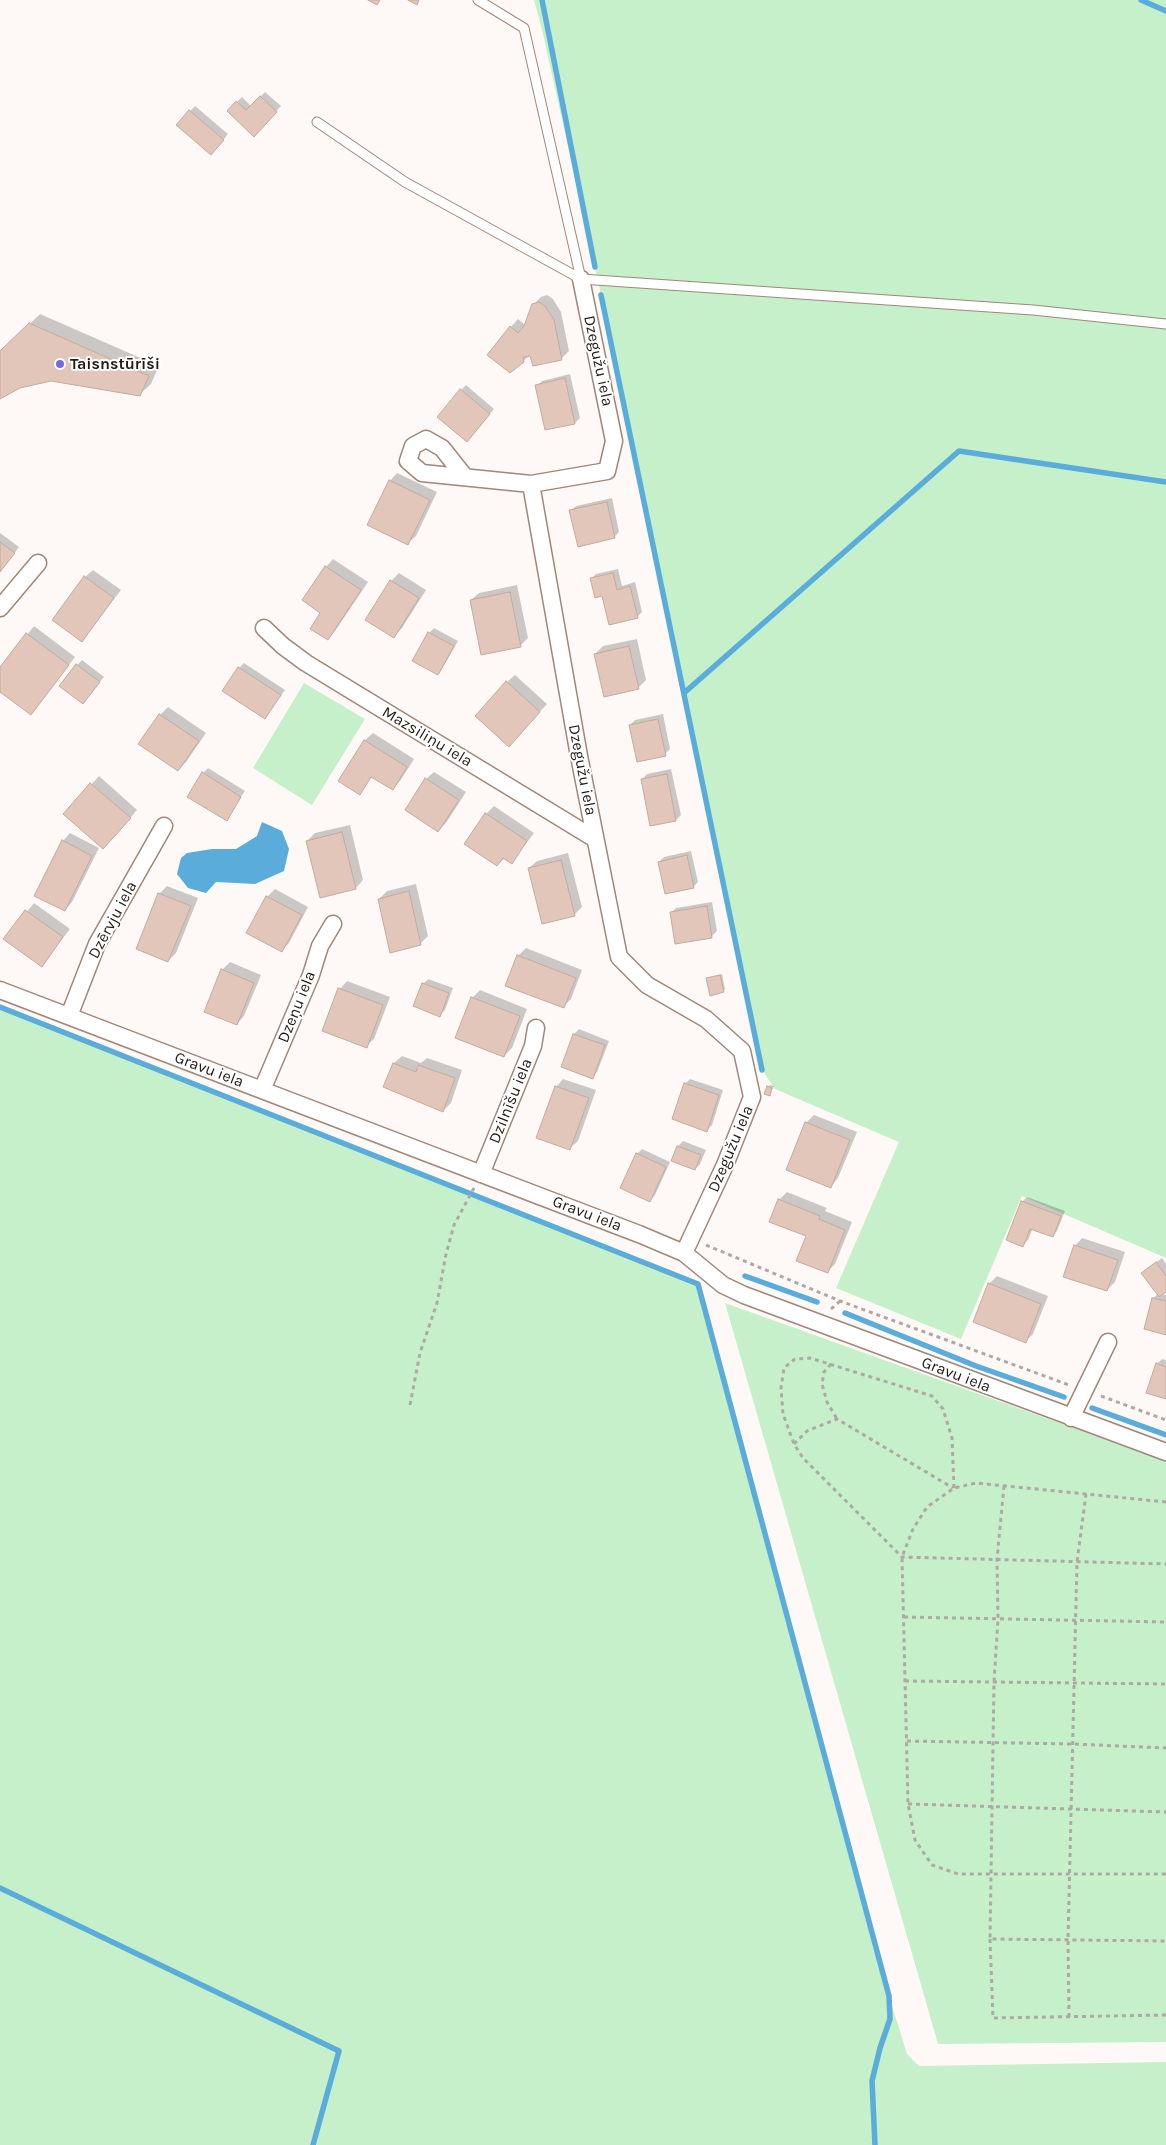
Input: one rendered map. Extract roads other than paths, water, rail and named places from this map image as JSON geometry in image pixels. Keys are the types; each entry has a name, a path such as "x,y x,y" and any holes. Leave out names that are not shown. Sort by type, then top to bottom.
{"street":[{"name":"Dzegužu iela","path":"581,279 614,441 607,471 531,484 618,957 647,985 706,1018 742,1052 752,1098 726,1166 684,1253"},
{"path":"465,477 531,484"},
{"path":"0,608 38,563"},
{"name":"Mazsiliņu iela","path":"264,628 283,646 306,663 595,838"},
{"name":"Dzērvju iela","path":"69,1016 97,944 164,826"},
{"name":"Dzeņu iela","path":"262,1090 311,975 320,946 333,924"},
{"name":"Gravu iela","path":"0,990 684,1253 723,1285 744,1295 1166,1452"},
{"name":"Dzilnīšu iela","path":"481,1174 533,1046 536,1028"},
{"path":"1071,1418 1108,1342"}],"lane":[{"path":"478,0 524,28 581,279"},
{"path":"317,122 405,182 581,279 1033,310 1166,324"}],"water":[{"path":"262,822 282,831 289,849 284,871 255,884 216,882 206,893 188,888 177,874 181,858 187,853 212,849 236,849 257,836"}],"waterway":[{"path":"542,0 595,267"},
{"path":"1141,0 1166,11"},
{"path":"601,295 762,1070"},
{"path":"684,693 959,451 1166,482"},
{"path":"0,1007 698,1284 889,1996 890,2019 880,2048 872,2081 875,2145"},
{"path":"745,1276 817,1302"},
{"path":"845,1313 976,1366 1064,1397"},
{"path":"1092,1408 1166,1435"},
{"path":"0,1888 339,2051 313,2145"}],"place":[{"name":"Taisnstūrīši","path":"60,364"}]}
